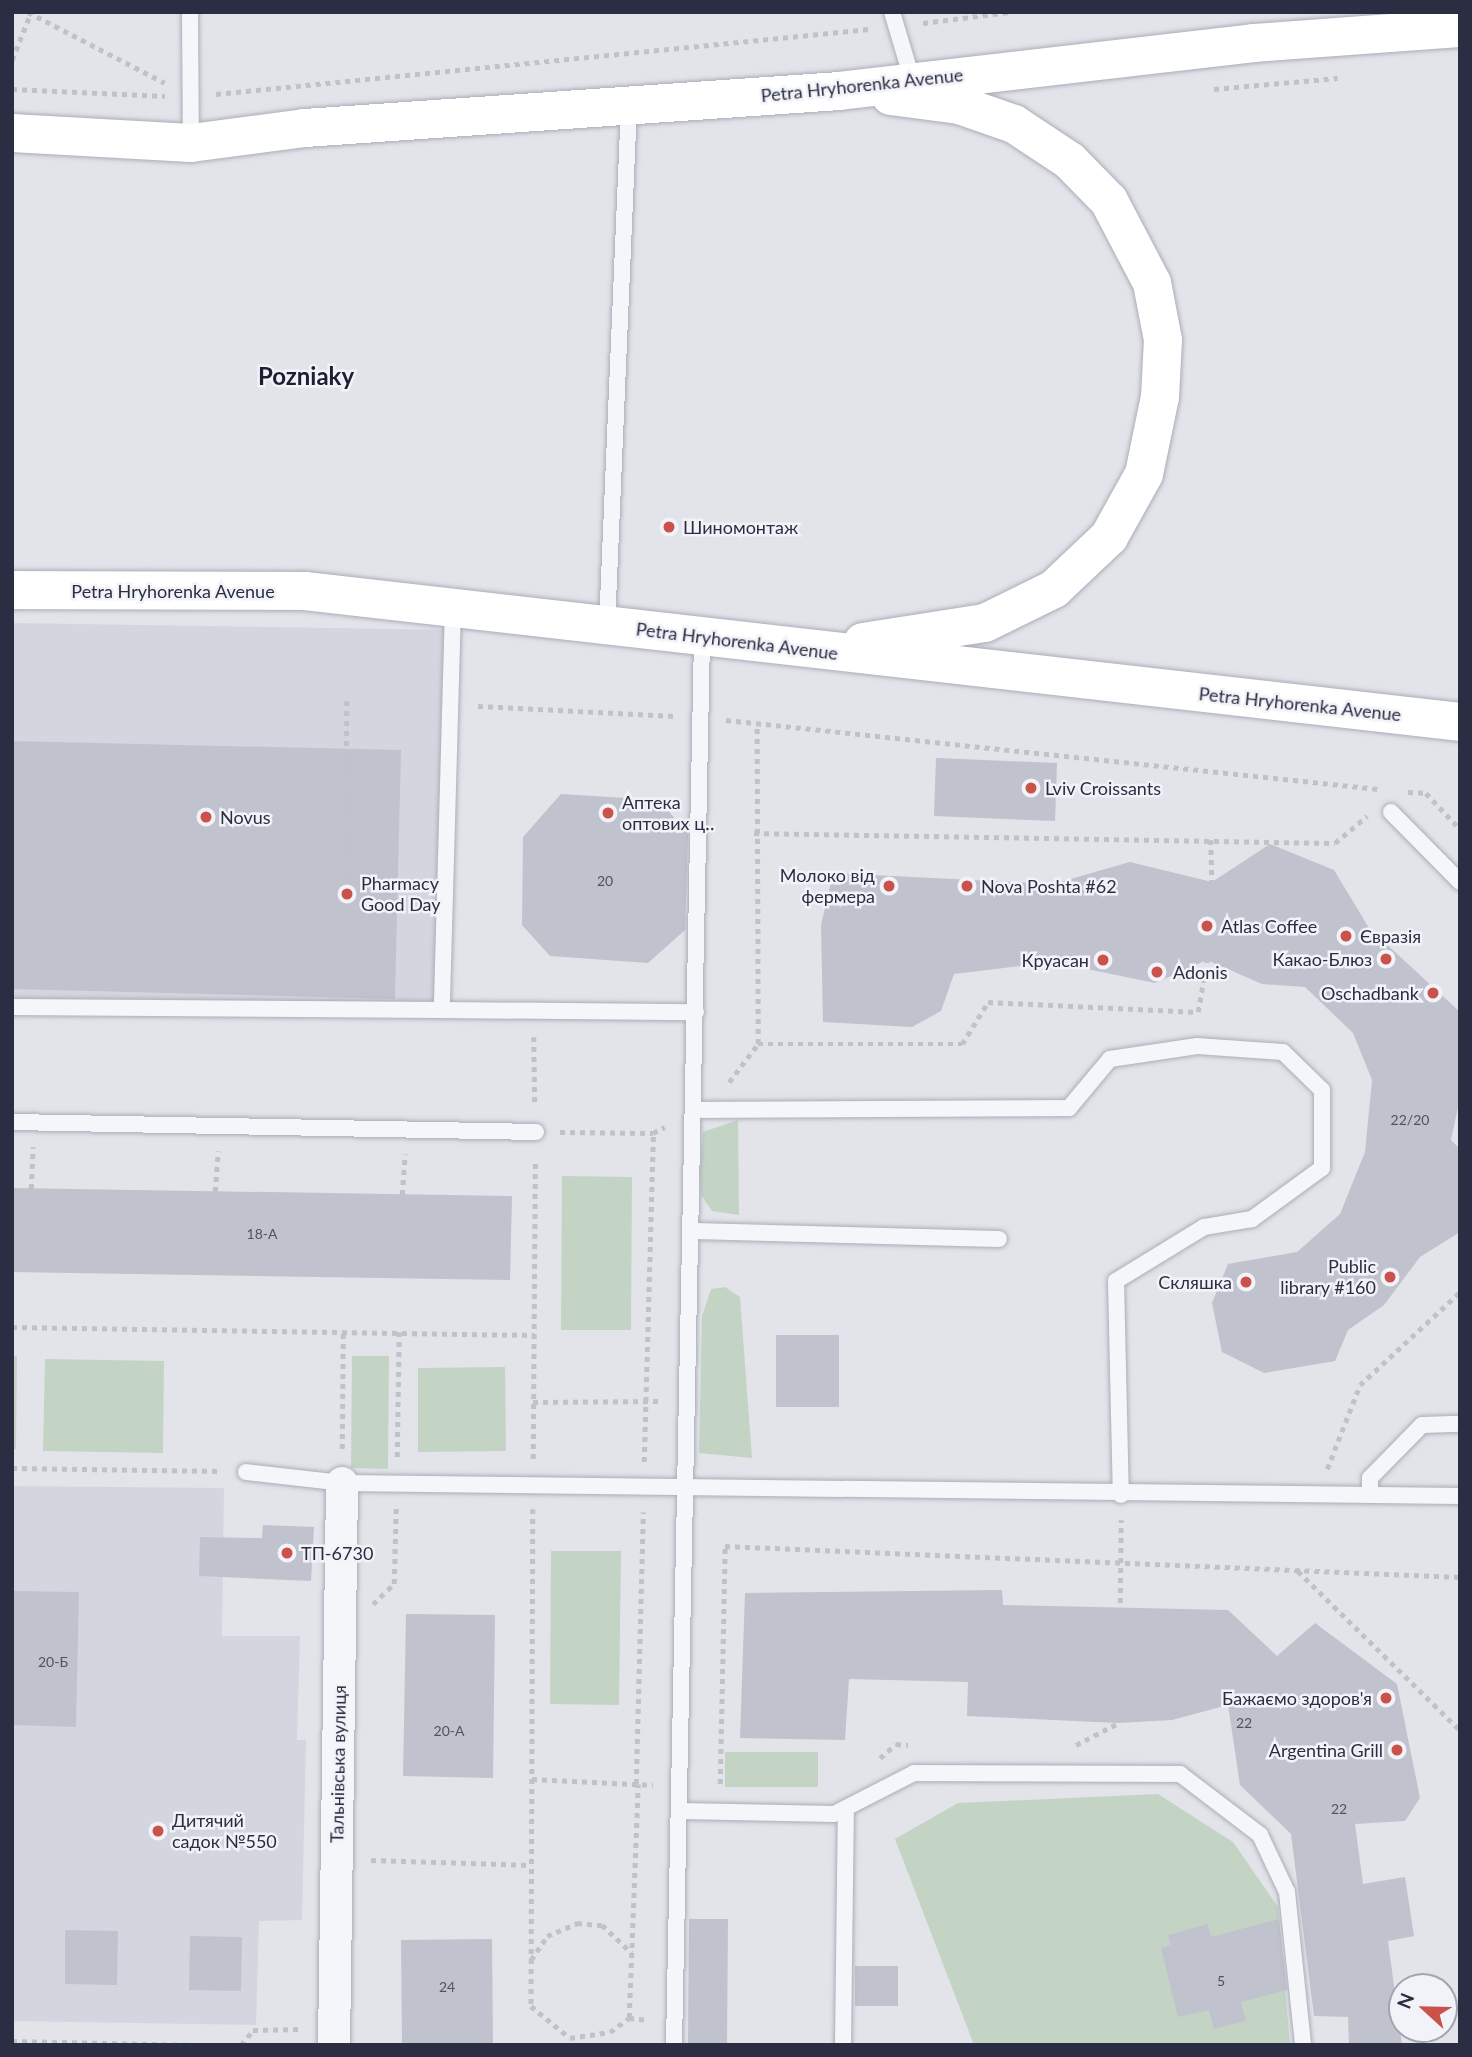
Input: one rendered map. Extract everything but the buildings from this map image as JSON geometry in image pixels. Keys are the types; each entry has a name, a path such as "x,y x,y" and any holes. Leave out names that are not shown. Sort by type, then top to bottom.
{"main road":[{"name":"Petra Hryhorenka Avenue","path":"12,133 191,142 305,128 846,90 912,79 1460,29"},
{"path":"816,650 985,623 1054,589 1109,537 1144,474 1161,386 1163,340 1152,283 1109,201 1070,161 1014,124 959,105 846,90"},
{"name":"Petra Hryhorenka Avenue","path":"12,590 305,591 454,605 702,638 1460,722"}],"street":[{"name":"Тальнівська вулиця","path":"334,2037 342,1483"}],"lane":[{"path":"190,12 191,142"},
{"path":"894,19 912,79"},
{"path":"607,626 629,106"},
{"path":"442,1010 454,605"},
{"path":"674,2045 690,1401 702,638"},
{"path":"1384,810 1460,882"},
{"path":"12,1007 696,1012"},
{"path":"695,1110 1069,1108 1110,1059 1197,1046 1283,1052 1322,1090 1322,1168 1252,1219 1204,1227 1116,1280 1121,1495"},
{"path":"12,1122 536,1132"},
{"path":"692,1231 999,1239"},
{"path":"1370,1495 1370,1478 1422,1425 1460,1424"},
{"path":"246,1472 342,1483 1121,1495 1460,1496"},
{"path":"680,1811 846,1811 914,1773 1180,1774 1260,1835 1287,1892 1303,2045"},
{"path":"843,2045 846,1811"}],"path":[{"path":"12,89 191,97 894,19 1009,12"},
{"path":"12,61 30,13 191,97"},
{"path":"347,701 346,881 398,883"},
{"path":"449,704 702,717 1383,789"},
{"path":"1397,791 1426,793 1460,829"},
{"path":"754,833 1335,843 1384,810"},
{"path":"1211,840 1212,882"},
{"path":"758,1044 962,1044 988,1002 1198,1012 1208,960"},
{"path":"534,1012 536,1132 531,2006 570,2038 610,2032 629,2018 675,2022"},
{"path":"31,1189 35,1122"},
{"path":"215,1192 220,1126"},
{"path":"402,1195 408,1129"},
{"path":"629,2018 653,1133"},
{"path":"1324,1476 1360,1385 1460,1292"},
{"path":"12,1327 534,1335"},
{"path":"342,1483 343,1331"},
{"path":"533,1402 690,1401"},
{"path":"12,1468 246,1472"},
{"path":"1121,1495 1121,1603"},
{"path":"720,1789 724,1546 1460,1577"},
{"path":"1297,1570 1460,1730"},
{"path":"1073,1747 1118,1723"},
{"path":"876,1761 896,1744 924,1746"},
{"path":"532,1779 733,1789"},
{"path":"356,1860 531,1865"},
{"path":"531,1960 547,1936 577,1923 602,1925 632,1953"},
{"path":"240,2045 253,2031 334,2037"},
{"path":"570,2038 570,2045"},
{"path":"12,2040 209,2045"}],"shaded area":[{"path":"12,623 458,630 442,1010 12,1007"},
{"name":"Дитячий садок №550","path":"12,1486 224,1488 222,1636 300,1636 297,1740 306,1740 302,1920 259,1921 256,2025 12,2021"}],"green space":[{"path":"738,1120 739,1215 712,1211 701,1195 700,1174 703,1132"},
{"path":"562,1176 632,1177 631,1330 561,1330"},
{"path":"725,1287 740,1297 752,1458 699,1453 702,1316 711,1289"},
{"path":"12,1356 17,1356 16,1449 12,1449"},
{"path":"352,1356 389,1356 388,1469 351,1468"},
{"path":"45,1359 164,1361 163,1453 43,1451"},
{"path":"505,1367 506,1451 418,1452 418,1368"},
{"path":"551,1551 621,1551 619,1705 550,1704"},
{"path":"725,1752 818,1752 818,1787 725,1787"},
{"path":"1158,1794 1233,1842 1278,1907 1290,2045 974,2045 895,1839 958,1803"}],"place":[{"name":"Шиномонтаж","path":"669,527"},
{"name":"Lviv Croissants","path":"1031,788"},
{"name":"Аптека оптових ц‥","path":"608,813"},
{"name":"Novus","path":"206,817"},
{"name":"Молоко від фермера","path":"889,886"},
{"name":"Nova Poshta #62","path":"967,886"},
{"name":"Pharmacy Good Day","path":"347,894"},
{"name":"Atlas Coffee","path":"1207,926"},
{"name":"Євразія","path":"1346,936"},
{"name":"Какао-Блюз","path":"1386,959"},
{"name":"Круасан","path":"1103,960"},
{"name":"Adonis","path":"1157,972"},
{"name":"Oschadbank","path":"1433,993"},
{"name":"Public library #160","path":"1390,1277"},
{"name":"Скляшка","path":"1246,1282"},
{"name":"ТП-6730","path":"287,1553"},
{"name":"Бажаємо здоров'я","path":"1386,1698"},
{"name":"Argentina Grill","path":"1397,1750"},
{"name":"Дитячий садок №550","path":"158,1831"}],"district":[{"name":"Pozniaky","path":"306,376"}]}
